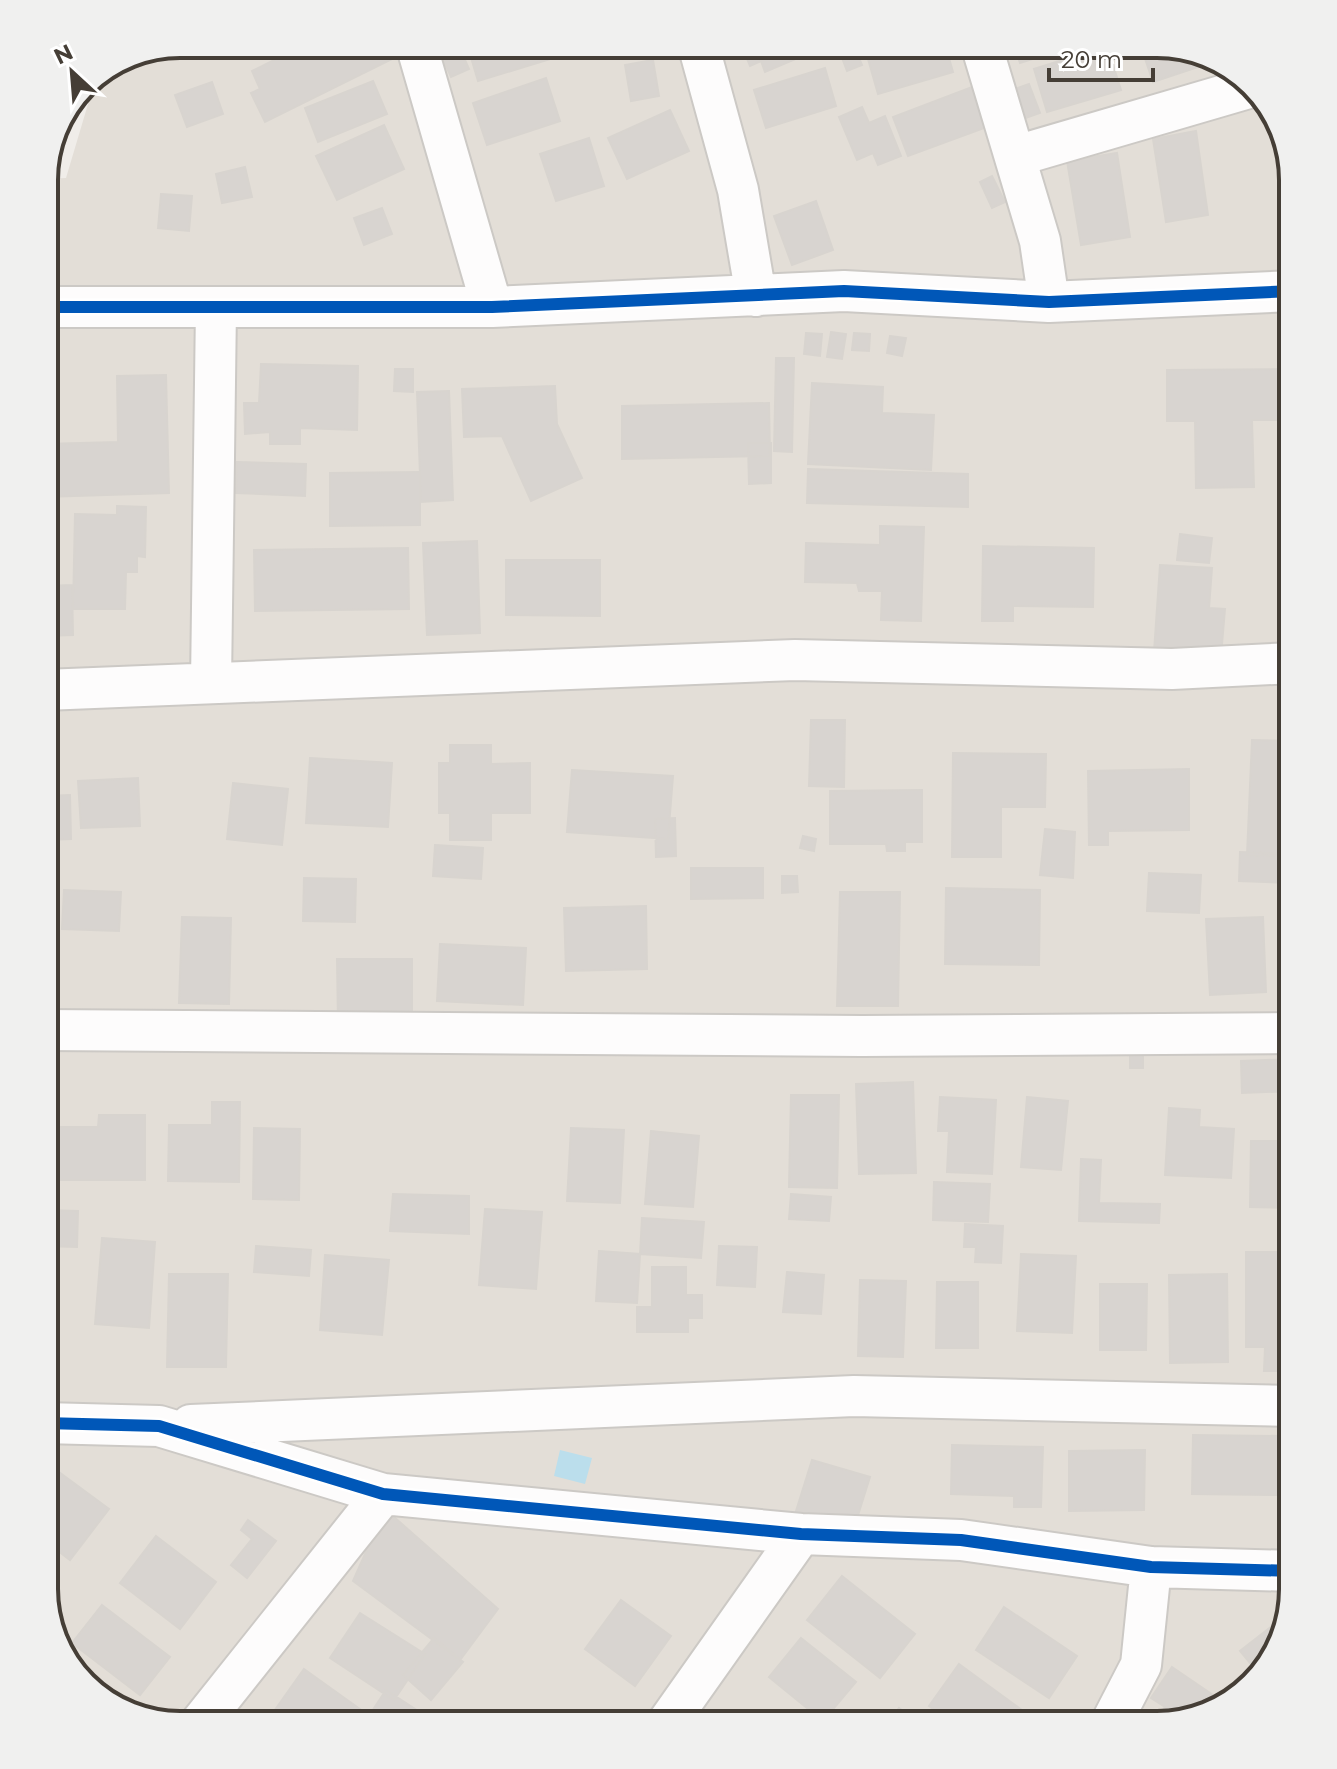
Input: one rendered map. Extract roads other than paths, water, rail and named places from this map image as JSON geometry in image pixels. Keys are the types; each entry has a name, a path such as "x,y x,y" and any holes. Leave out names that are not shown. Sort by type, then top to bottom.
{"street":[{"path":"420,58 492,307"},
{"path":"702,58 738,190 756,296"},
{"path":"985,58 1040,241 1049,302"},
{"path":"1016,156 1239,91"},
{"path":"58,307 492,307 844,291 1049,302 1279,292"},
{"path":"211,683 216,307"},
{"path":"58,690 172,688 211,683 795,660 1172,669 1279,664"},
{"path":"58,1030 862,1036 1279,1033"},
{"path":"58,1423 159,1426 854,1396 1279,1406"},
{"path":"159,1426 383,1494 801,1534 961,1540 1151,1567 1279,1571"},
{"path":"210,1711 383,1494"},
{"path":"676,1711 801,1534"},
{"path":"1117,1711 1141,1665 1151,1567"}],"water":[{"path":"560,1450 592,1458 585,1484 554,1476"}]}
